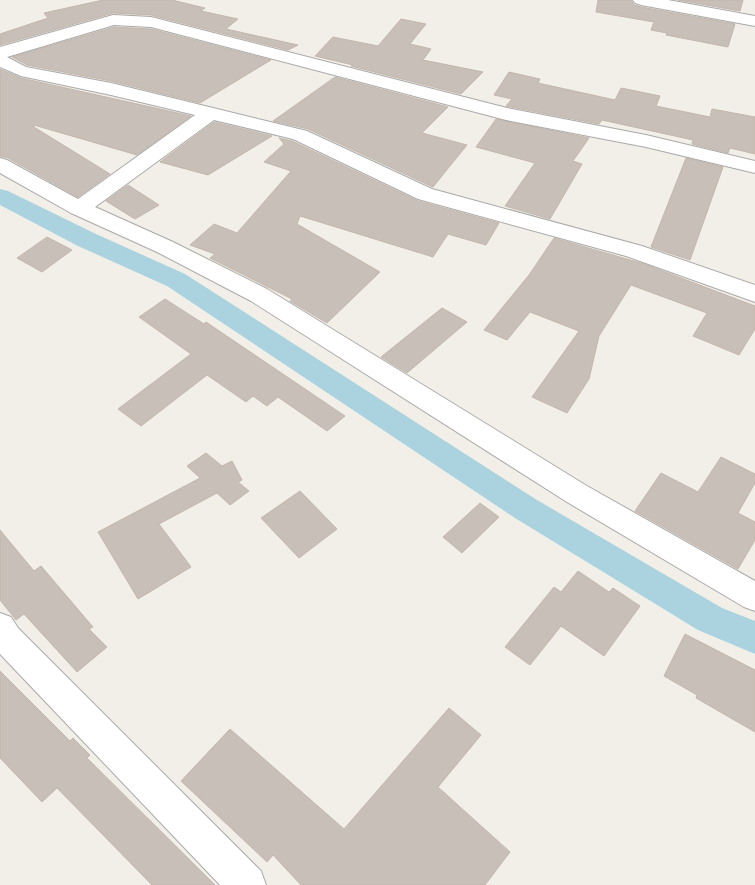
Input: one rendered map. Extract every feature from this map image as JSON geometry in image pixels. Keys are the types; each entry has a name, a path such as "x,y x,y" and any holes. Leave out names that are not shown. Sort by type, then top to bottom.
{"street":[{"path":"641,0 755,21"},
{"path":"0,53 113,20 151,22 506,114 646,141 755,167"},
{"path":"0,60 21,71 111,89 300,135 425,194 634,251 755,294"},
{"path":"79,208 210,114"},
{"path":"0,164 79,208 165,247 259,295 577,494 755,597"},
{"path":"2,638 247,885"}],"building":[{"path":"103,0 172,0 205,8 201,11 238,19 226,29 298,45 288,50 151,15 113,13 0,45 0,34 48,18 44,13"},
{"path":"598,0 631,0 634,5 641,7 735,24 728,47 666,35 667,33 651,30 654,22 596,12"},
{"path":"678,0 743,0 740,11"},
{"path":"401,19 426,24 410,44 431,49 423,60 483,72 461,94 315,56 333,37 378,46"},
{"path":"114,27 151,29 271,60 200,103 111,81 27,65 12,57"},
{"path":"0,69 21,78 191,116 137,155 34,125 34,127 110,174 78,197 8,158 0,156"},
{"path":"509,72 540,79 538,83 615,100 621,88 660,96 656,106 710,117 712,109 755,117 755,154 730,148 728,153 692,144 693,140 602,120 599,124 506,106 512,99 494,95"},
{"path":"335,77 448,107 422,133 467,145 433,187 308,129 273,121"},
{"path":"496,119 589,138 573,161 582,164 550,219 505,206 535,163 476,147"},
{"path":"214,122 272,136 208,175 160,162"},
{"path":"279,138 292,141 418,201 499,223 486,245 448,234 433,257 300,216 297,224 380,272 327,323 290,301 292,299 210,258 215,254 190,245 214,224 237,233 291,171 264,162 284,144"},
{"path":"686,158 723,167 690,260 651,247"},
{"path":"128,185 159,205 135,219 106,201"},
{"path":"47,237 72,250 42,272 17,258"},
{"path":"554,238 644,264 755,306 755,329 739,355 693,336 707,313 631,285 599,336 589,379 567,413 532,397 579,331 530,312 507,340 484,330 529,275"},
{"path":"165,299 204,324 206,322 345,416 327,431 278,397 267,406 253,396 246,402 207,375 141,426 118,409 191,354 139,317"},
{"path":"442,308 467,322 407,373 381,357"},
{"path":"206,453 222,466 232,461 242,480 238,482 249,491 230,505 217,493 159,524 191,567 138,599 98,532 200,478 187,466"},
{"path":"721,457 755,474 755,483 738,513 755,522 755,540 738,569 635,511 661,473 698,492"},
{"path":"300,491 337,529 299,558 261,518"},
{"path":"480,503 499,517 462,553 443,537"},
{"path":"0,530 34,571 41,566 93,627 89,629 107,647 77,672 24,614 16,620 0,600"},
{"path":"578,571 609,592 613,588 640,606 604,656 561,626 530,665 505,647 554,587 561,592"},
{"path":"685,634 755,670 755,732 696,698 697,695 664,676"},
{"path":"0,671 70,741 73,738 90,755 87,758 215,885 152,885 57,788 42,802 0,758"},
{"path":"449,708 481,735 438,787 510,852 485,885 301,885 273,855 267,862 181,781 230,729 344,829"}],"waterway":[{"path":"0,196 87,240 176,280 526,509 710,619 755,638"}]}
